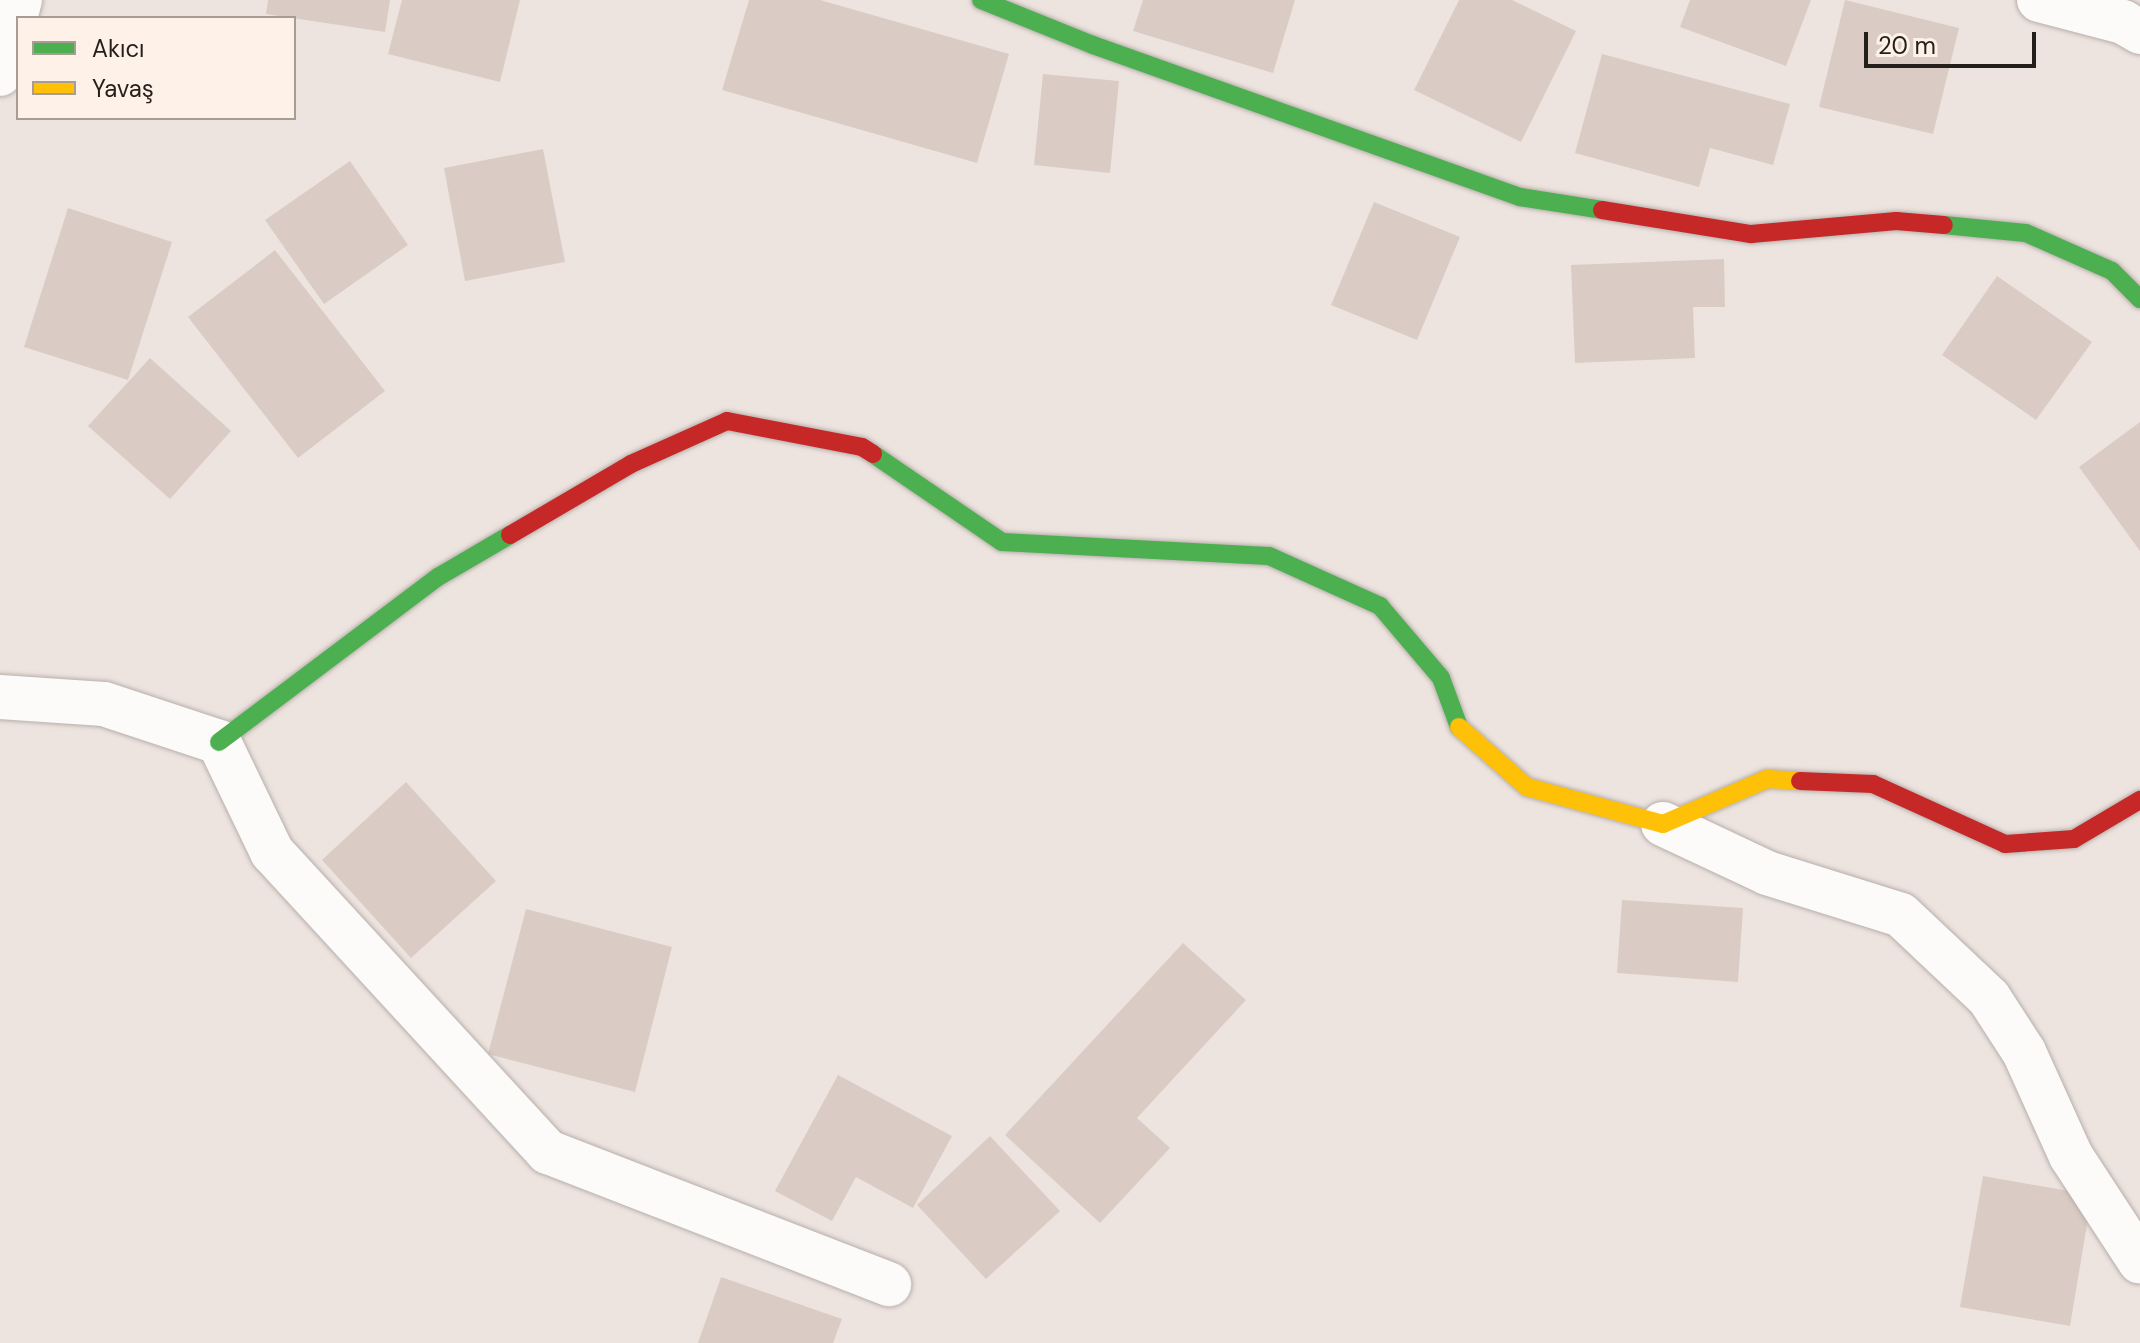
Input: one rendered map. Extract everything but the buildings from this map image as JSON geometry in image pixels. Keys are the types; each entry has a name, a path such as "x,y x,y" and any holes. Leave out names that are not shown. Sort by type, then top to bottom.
{"street":[{"path":"0,74 20,0"},
{"path":"981,0 1093,45 1520,197 1751,234 1896,221 2026,233 2112,271 2140,299"},
{"path":"2039,0 2123,22 2140,32"},
{"path":"219,742 438,577 631,464 727,421 862,447 1002,542 1269,556 1380,606 1441,678 1455,723 1527,787 1663,824 1767,873 1901,915 1989,998 2024,1052 2071,1156 2140,1262"},
{"path":"0,697 104,704 219,742 272,852 548,1152 889,1284"},
{"path":"1663,824 1767,779 1873,784 2005,844 2074,839 2140,800"}],"traffic: fast":[{"path":"981,0 1093,45 1520,197 1602,210"},
{"path":"1944,225 2026,233 2112,271 2140,299"},
{"path":"873,454 1002,542 1269,556 1380,606 1441,678 1459,727"},
{"path":"219,742 438,577 510,535"}],"traffic: slow":[{"path":"1459,727 1527,787 1663,824 1767,779 1800,781"}],"traffic: jam":[{"path":"1602,210 1751,234 1896,221 1944,225"},
{"path":"510,535 631,464 727,421 862,447 873,454"},
{"path":"1800,781 1873,784 2005,844 2074,839 2140,800"}]}
